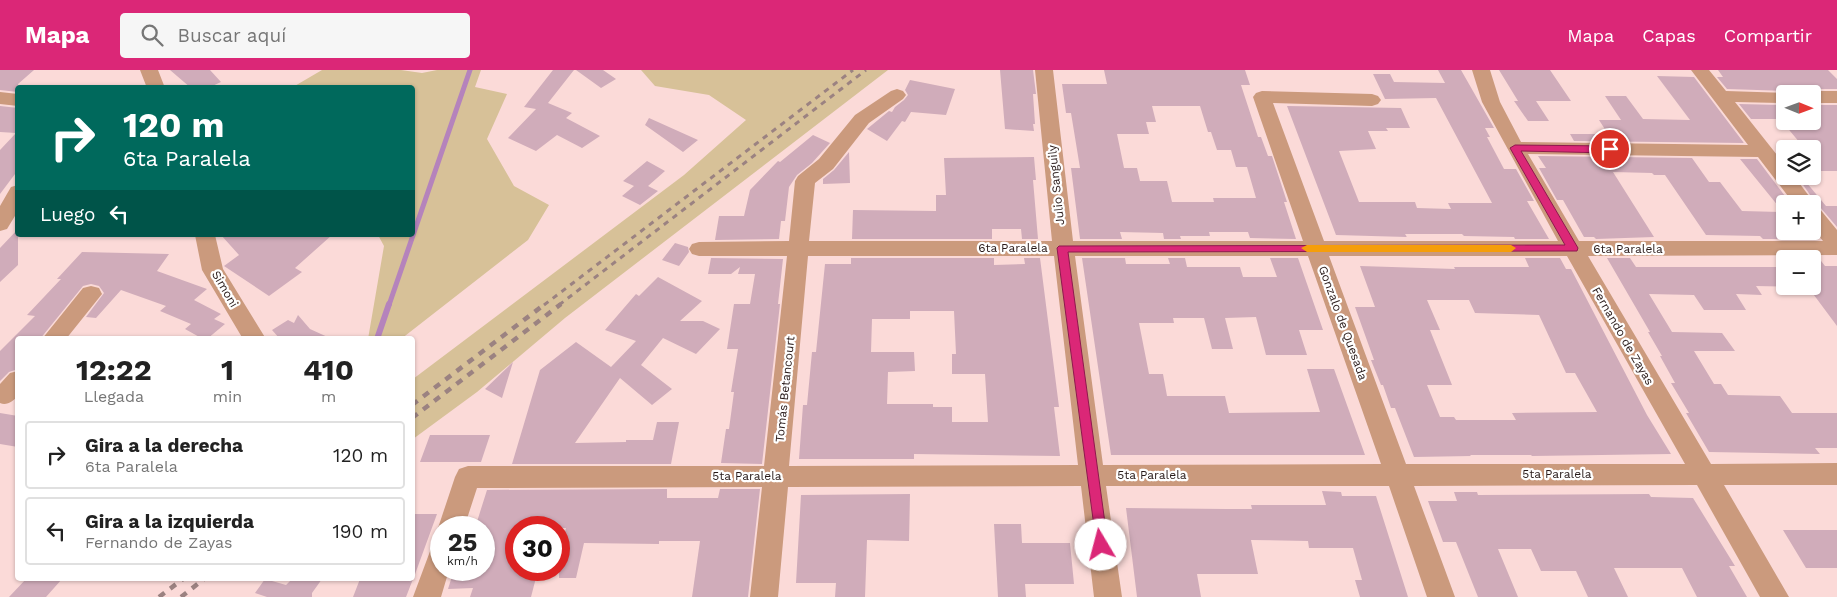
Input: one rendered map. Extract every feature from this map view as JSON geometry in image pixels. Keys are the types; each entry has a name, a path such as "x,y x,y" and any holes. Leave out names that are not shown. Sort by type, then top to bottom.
{"street":[{"path":"149,70 155,85"},
{"name":"Julio Sanguily","path":"1044,70 1062,248 1108,597"},
{"name":"Fernando de Zayas","path":"1481,70 1491,102 1515,148 1775,597"},
{"path":"1700,70 1798,195"},
{"name":"Tomás Betancourt","path":"764,597 805,182 826,164 862,119 897,95"},
{"path":"1720,96 1776,96"},
{"name":"Gonzalo de Quesada","path":"1372,100 1262,97 1440,597"},
{"path":"1821,97 1837,97"},
{"path":"0,98 15,100"},
{"path":"1515,148 1764,151"},
{"path":"0,224 15,197"},
{"path":"1821,224 1837,244"},
{"name":"Simoni","path":"205,237 213,270 253,336"},
{"name":"6ta Paralela","path":"699,248 1837,248"},
{"path":"56,336 92,294"},
{"name":"5ta Paralela","path":"455,516 468,477 1837,474"},
{"path":"427,597 432,581"}],"shaded area":[{"path":"322,70 401,70 422,73 437,70 481,70 475,87 507,94 487,139 514,186 549,205 528,240 405,336 369,336 384,246 379,237 415,237 415,85 296,85"},
{"path":"641,70 888,70 565,318 477,392 415,438 415,377 684,175 746,120 709,95 655,86"}],"building":[{"path":"0,70 34,70 18,85 15,85 15,92 0,90"},
{"path":"170,70 210,70 221,82 214,85 188,85"},
{"path":"553,70 574,70 548,103 572,113 566,118 600,136 582,148 557,135 536,151 508,138 536,109 524,107"},
{"path":"576,70 603,70 616,79 601,88"},
{"path":"1000,70 1033,70 1036,94 1033,94 1034,131 1005,129"},
{"path":"1104,70 1245,70 1250,85 1241,85 1258,137 1261,137 1268,156 1272,156 1287,202 1284,202 1296,239 1250,238 1248,232 1209,232 1210,236 1180,236 1181,239 1164,239 1163,233 1120,232 1122,239 1080,239 1071,168 1080,168 1071,113 1066,113 1062,84 1107,84","holes":["1152,106 1200,106 1208,132 1211,132 1217,150 1231,150 1236,167 1247,167 1256,198 1213,198 1214,202 1172,202 1167,181 1140,181 1137,168 1124,168 1117,134 1149,134 1146,122 1156,122"]},
{"path":"1438,70 1461,70 1494,128 1485,128 1490,137 1487,137 1504,169 1516,169 1534,201 1527,201 1549,239 1515,239 1514,237 1464,236 1462,234 1405,234 1407,237 1336,235 1287,106 1401,108 1410,128 1386,128 1388,131 1368,131 1376,149 1339,151 1359,202 1415,202 1417,208 1451,209 1448,203 1492,203 1436,98 1385,99 1373,74 1390,74 1394,82 1445,83"},
{"path":"1499,70 1550,70 1571,101 1536,101 1549,121 1528,121 1514,101 1518,101"},
{"path":"1718,70 1828,70 1837,79 1837,89 1821,89 1821,85 1776,85 1776,91 1727,89 1717,77 1723,77"},
{"path":"1657,76 1694,77 1744,143 1574,141 1570,134 1608,134 1599,120 1621,120 1605,96 1626,96 1643,119 1690,120"},
{"path":"910,80 955,89 946,115 911,112 905,122 902,121 887,141 867,129 889,111 892,112 904,100 908,95 905,90"},
{"path":"1739,104 1776,105 1776,119 1751,119"},
{"path":"1821,105 1837,105 1837,171 1821,171 1821,140 1798,140 1789,130 1821,130"},
{"path":"0,106 15,108 15,133 0,132"},
{"path":"649,118 698,140 683,152 645,125"},
{"path":"15,134 15,174 0,194 0,150"},
{"path":"813,135 830,143 812,163 797,175 789,187 785,221 781,221 779,239 715,240 719,216 744,216 750,190 778,161 780,162"},
{"path":"849,152 850,183 823,184 823,179 834,170"},
{"path":"1538,156 1692,158 1709,182 1720,182 1742,211 1776,212 1776,239 1763,239 1760,236 1706,235 1665,175 1613,172 1654,237 1596,239 1594,237 1584,237 1563,200 1557,200 1539,168 1546,168"},
{"path":"1034,157 1036,180 1033,180 1038,239 1022,239 1021,229 992,229 992,239 852,239 853,210 936,211 936,195 946,195 944,158"},
{"path":"1740,159 1757,159 1784,195 1776,195 1776,203"},
{"path":"647,161 665,171 648,186 658,191 640,205 622,196 634,186 623,181"},
{"path":"1803,185 1808,185 1817,195 1810,195"},
{"path":"1821,200 1826,206 1837,206 1837,227 1821,208"},
{"path":"15,232 15,237 18,237 18,265 0,282 0,248"},
{"path":"223,237 330,237 295,268 302,272 269,296 224,266 239,255"},
{"path":"675,243 688,247 689,252 679,266 662,260"},
{"path":"82,252 169,254 157,271 207,289 194,300 221,314 214,319 225,324 211,336 198,336 185,329 191,324 160,311 166,306 121,290 96,318 86,317 104,293 99,286 91,284 83,286 42,336 15,336 35,316 27,315 61,279 57,279"},
{"path":"711,258 783,259 778,304 780,304 762,464 721,463 726,429 729,429 734,392 731,392 738,349 727,349 734,304 750,304 755,274 738,274 740,267 731,274 708,274"},
{"path":"851,258 994,258 994,265 1025,264 1024,258 1040,258 1059,407 1054,407 1060,456 914,454 914,459 799,459 803,405 807,405 812,352 816,352 825,264 851,264","holes":["910,311 954,311 956,354 952,354 952,374 985,374 988,422 952,422 952,407 933,407 933,404 887,404 888,372 915,371 914,352 871,352 872,319 910,319"]},
{"path":"1082,258 1125,258 1126,264 1170,264 1168,258 1185,258 1187,267 1240,267 1243,277 1277,277 1270,258 1298,258 1323,330 1299,330 1307,355 1266,355 1256,317 1225,318 1233,349 1212,349 1204,318 1173,318 1174,323 1139,323 1149,374 1163,374 1167,396 1225,396 1229,413 1320,412 1307,369 1334,369 1365,455 1111,455"},
{"path":"1525,258 1560,258 1566,269 1571,269 1647,415 1671,454 1414,457 1395,408 1391,408 1371,360 1374,360 1355,307 1375,307 1360,266 1455,269 1454,267 1529,267","holes":["1427,300 1469,300 1475,313 1539,315 1566,373 1575,373 1597,412 1512,413 1516,420 1456,420 1454,417 1440,417 1427,385 1452,385 1430,330 1440,330"]},
{"path":"1607,258 1630,258 1636,267 1776,267 1776,286 1756,286 1762,295 1736,294 1746,310 1704,310 1694,295 1649,294 1672,332 1722,333 1735,351 1694,351 1714,384 1721,384 1728,395 1780,396 1792,413 1837,413 1837,448 1815,448 1820,454 1709,452 1671,383 1675,383 1648,332 1650,332"},
{"path":"1821,261 1825,266 1837,266 1837,326 1814,295 1821,295"},
{"path":"658,277 702,301 680,321 703,321 720,329 696,354 663,338 641,365 672,389 652,405 620,378 575,443 653,440 657,422 679,422 671,464 512,464 540,370 576,342 611,367 636,341 605,330 636,294 639,296"},
{"path":"298,315 310,329 325,336 277,336 272,330 288,320 294,323"},
{"path":"15,336 15,370 9,372 0,381 0,351"},
{"path":"513,362 502,398 485,389"},
{"path":"0,413 15,416 15,446 0,444"},
{"path":"430,435 490,435 481,462 420,462"},
{"path":"667,489 667,498 718,498 720,489 760,489 748,597 692,597 700,541 659,541 659,544 584,543 576,578 570,578 570,516 505,516 505,581 535,581 531,597 470,597 473,588 448,589 451,581 495,581 495,516 479,516 487,490"},
{"path":"1322,491 1341,492 1342,496 1376,496 1408,597 1360,597 1355,580 1362,580 1353,548 1309,548 1308,541 1251,540 1258,574 1197,574 1201,597 1137,597 1126,508 1252,509 1251,505 1326,505"},
{"path":"1454,492 1477,492 1478,495 1649,494 1651,497 1693,498 1735,566 1729,566 1747,597 1697,597 1682,568 1614,568 1628,597 1588,597 1576,571 1541,571 1531,549 1498,549 1518,597 1478,597 1456,542 1443,542 1428,501 1457,501"},
{"path":"910,494 909,541 867,540 865,597 835,597 836,583 796,583 801,495"},
{"path":"415,514 437,514 436,516 430,516 430,533 415,574"},
{"path":"994,524 1021,524 1022,543 1070,543 1074,584 1025,584 1026,597 998,597"},
{"path":"1783,530 1837,530 1837,568 1806,568"},
{"path":"24,581 60,581 46,597 9,597"},
{"path":"264,581 286,585 290,581 321,581 312,593 312,597 267,597 255,593"},
{"path":"359,581 412,581 406,597 353,597"}],"waterway":[{"path":"415,230 470,70"},
{"path":"389,305 412,237"},
{"path":"378,336 389,304"}],"railway":[{"path":"544,305 853,70"},
{"path":"559,305 866,70"},
{"path":"415,403 545,304"},
{"path":"415,416 561,304"},
{"path":"159,597 180,581"},
{"path":"181,597 201,581"}],"slow traffic":[{"path":"1307,248 1511,248"}],"route":[{"path":"1101,545 1062,248 1573,248 1515,148 1610,149"}]}
